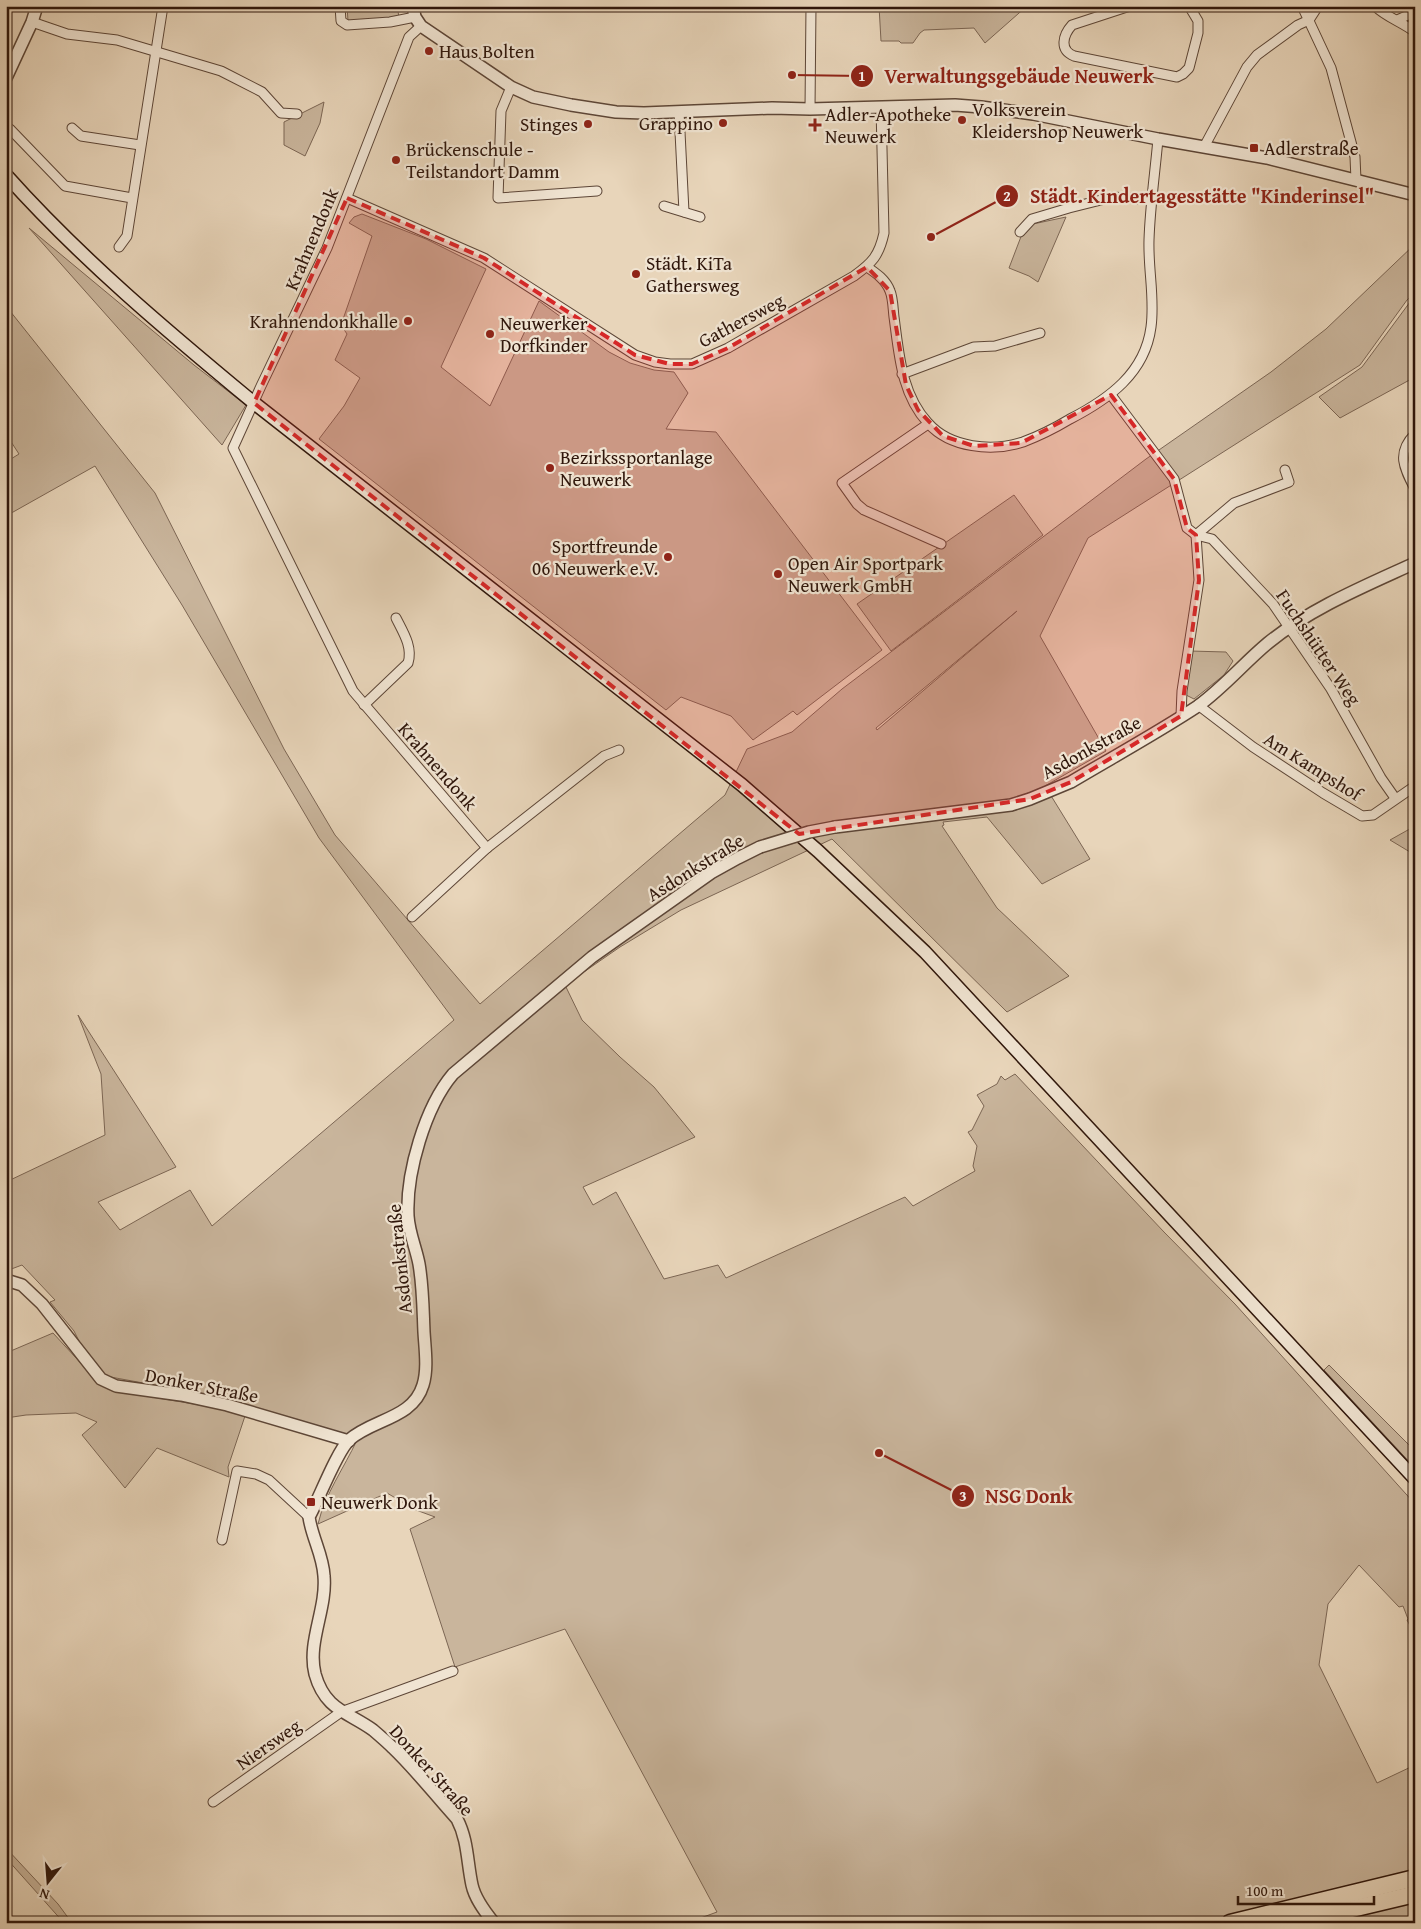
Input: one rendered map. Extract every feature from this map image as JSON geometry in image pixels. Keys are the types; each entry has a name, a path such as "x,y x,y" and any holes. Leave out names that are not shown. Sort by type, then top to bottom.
{"highway":[{"path":"1230,1923 1415,1878"},
{"path":"1293,1923 1415,1894"}],"main road":[{"path":"7,176 86,258 254,403 742,785 818,850 877,905 979,1009 1415,1479"}],"street":[{"path":"6,78 32,22 37,6"},
{"path":"119,247 127,236 163,6"},
{"path":"340,6 341,21 347,25 390,22 417,17 511,87 541,99 616,112 955,105 981,107 1033,114 1267,158 1415,195"},
{"path":"810,109 811,6"},
{"path":"1130,6 1072,25 1067,30 1064,49 1068,54 1074,56 1177,77 1189,68 1198,33 1198,21 1189,6"},
{"path":"1302,6 1331,68 1355,157 1356,180"},
{"path":"1204,147 1247,67 1257,55 1298,25 1309,20 1318,6"},
{"path":"1375,6 1383,14 1397,20 1415,32"},
{"path":"1397,20 1415,12"},
{"name":"Krahnendonk","path":"417,17 327,248 233,448 354,691 487,848"},
{"path":"32,22 67,34 117,40 156,50 200,66 221,71 262,92 281,113 297,114"},
{"path":"511,87 501,111 498,198 597,191"},
{"name":"Gathersweg","path":"347,198 484,258 628,351 663,363 692,364 728,348 867,267 878,252 884,233 881,107"},
{"path":"679,112 684,212"},
{"path":"72,128 81,136 140,145"},
{"path":"10,129 65,186 132,198"},
{"path":"867,267 881,278 890,291 902,374 918,410 928,424 944,436 960,443 974,446 1006,446 1021,443 1050,431 1111,395 1138,364 1148,346 1153,301 1149,242 1158,139"},
{"path":"1020,232 1032,219 1113,197 1152,200"},
{"path":"664,206 700,217"},
{"path":"902,374 974,347 995,346 1040,333"},
{"path":"1111,395 1174,479 1188,528 1196,535 1199,580 1182,691 1181,716"},
{"path":"928,424 842,483 857,504 864,510 941,544"},
{"path":"1415,434 1410,439 1403,460 1405,470 1415,489"},
{"path":"1196,535 1234,503 1289,482 1285,470"},
{"name":"Fuchshütter Weg","path":"1196,535 1212,539 1273,604 1331,689 1381,778 1395,798"},
{"name":"Asdonkstraße","path":"348,1441 411,1406 419,1396 424,1383 426,1367 423,1292 419,1263 408,1216 409,1197 418,1149 431,1111 445,1084 453,1074 592,957 711,874 760,847 784,838 835,827 983,809 1030,799 1071,782 1198,705 1219,690 1269,642 1289,628 1332,602 1415,563"},
{"path":"364,705 408,663 410,655 408,644 396,618"},
{"path":"1415,645 1415,652"},
{"name":"Am Kampshof","path":"1198,705 1253,747 1362,816 1373,815 1415,786"},
{"path":"412,917 487,848 604,756 619,750"},
{"name":"Donker Straße","path":"6,1280 22,1285 42,1304 84,1360 101,1379 108,1383 140,1391 180,1395 227,1405 348,1441"},
{"path":"222,1540 237,1471 256,1474 269,1480 309,1517 348,1441"},
{"name":"Donker Straße","path":"309,1517 310,1528 322,1558 324,1576 324,1592 314,1659 315,1674 321,1688 330,1702 341,1712 374,1731 394,1750 457,1819 463,1830 472,1887 479,1902 494,1923"},
{"path":"341,1712 453,1671"},
{"name":"Niersweg","path":"213,1802 341,1712"}],"highlighted area":[{"path":"347,198 484,258 635,355 670,364 692,364 728,348 867,267 890,291 906,385 918,410 943,436 974,446 1021,443 1111,395 1174,479 1187,528 1196,535 1199,580 1181,716 1071,782 1030,799 799,834 254,403"}],"shaded area":[{"path":"347,6 397,6 399,17 348,21"},
{"path":"879,6 1027,6 985,43 974,28 924,30 913,43 901,43 899,41 881,41"},
{"path":"324,102 320,123 305,156 284,145 284,122"},
{"name":"Bezirkssportanlage Neuwerk","path":"362,214 426,239 486,269 441,367 490,406 539,301 609,352 630,363 654,370 674,372 688,393 666,429 716,432 882,650 797,715 793,711 753,740 731,716 681,697 666,710 319,439 344,406 360,378 335,360 347,334 341,325 372,236 349,223 354,217"},
{"path":"1066,217 1038,282 1009,268 1022,234 1033,224"},
{"path":"29,228 194,365 246,405 222,445"},
{"path":"1415,244 1415,293 1407,300 1360,365 1088,538 1040,636 1106,751 1045,786 1090,859 1042,884 987,817 943,822 944,825 942,826 997,908 1069,976 1007,1012 832,839 681,910 620,947 565,985 582,1020 654,1087 695,1137 583,1187 593,1205 616,1192 664,1279 718,1265 726,1278 905,1197 913,1206 975,1171 973,1166 977,1146 968,1132 972,1130 984,1106 977,1095 997,1084 1001,1076 1005,1080 1015,1074 1164,1232 1235,1304 1415,1504 1415,1635 1407,1620 1403,1606 1399,1607 1359,1565 1328,1604 1319,1665 1377,1783 1415,1765 1415,1923 687,1923 717,1912 565,1629 455,1667 410,1529 435,1517 416,1510 387,1493 318,1524 330,1492 357,1440 302,1421 187,1391 105,1376 79,1341 74,1331 50,1302 55,1300 22,1265 6,1271 6,1182 105,1135 101,1074 78,1015 176,1167 98,1202 120,1230 190,1190 212,1226 454,1020 319,838 182,605 95,466 6,516 6,462 19,454 6,434 6,306 155,493 284,749 335,835 480,1004 725,795 747,749 792,732 842,689 1146,459 1271,372 1326,329","holes":["1017,611 877,730 876,728"]},
{"path":"1410,302 1415,313 1415,377 1340,418 1319,397 1362,367"},
{"path":"1014,495 1043,535 891,651 857,604"},
{"path":"1190,651 1226,652 1233,661 1224,675 1194,699 1186,695"},
{"path":"1415,826 1415,855 1390,840"},
{"path":"53,1333 100,1384 134,1394 224,1409 245,1416 228,1467 229,1477 157,1448 125,1488 82,1435 97,1422 76,1413 26,1415 6,1418 6,1353"},
{"path":"1329,1365 1415,1451 1415,1468 1324,1370"},
{"path":"6,1848 58,1904 72,1923 64,1923 6,1858"}],"place":[{"name":"Haus Bolten","path":"429,51"},
{"name":"Verwaltungsgebäude Neuwerk","path":"792,75"},
{"name":"Volksverein Kleidershop Neuwerk","path":"962,120"},
{"name":"Grappino","path":"723,123"},
{"name":"Stinges","path":"588,124"},
{"name":"Adler-Apotheke Neuwerk","path":"815,125"},
{"name":"Adlerstraße","path":"1254,148"},
{"name":"Brückenschule - Teilstandort Damm","path":"396,160"},
{"name":"Städt. Kindertagesstätte \"Kinderinsel\"","path":"931,237"},
{"name":"Städt. KiTa Gathersweg","path":"636,274"},
{"name":"Krahnendonkhalle","path":"408,321"},
{"name":"Neuwerker Dorfkinder","path":"490,334"},
{"name":"Bezirkssportanlage Neuwerk","path":"550,468"},
{"name":"Sportfreunde 06 Neuwerk e.V.","path":"668,557"},
{"name":"Open Air Sportpark Neuwerk GmbH","path":"778,574"},
{"name":"NSG Donk","path":"879,1453"},
{"name":"Neuwerk Donk","path":"311,1502"}]}
